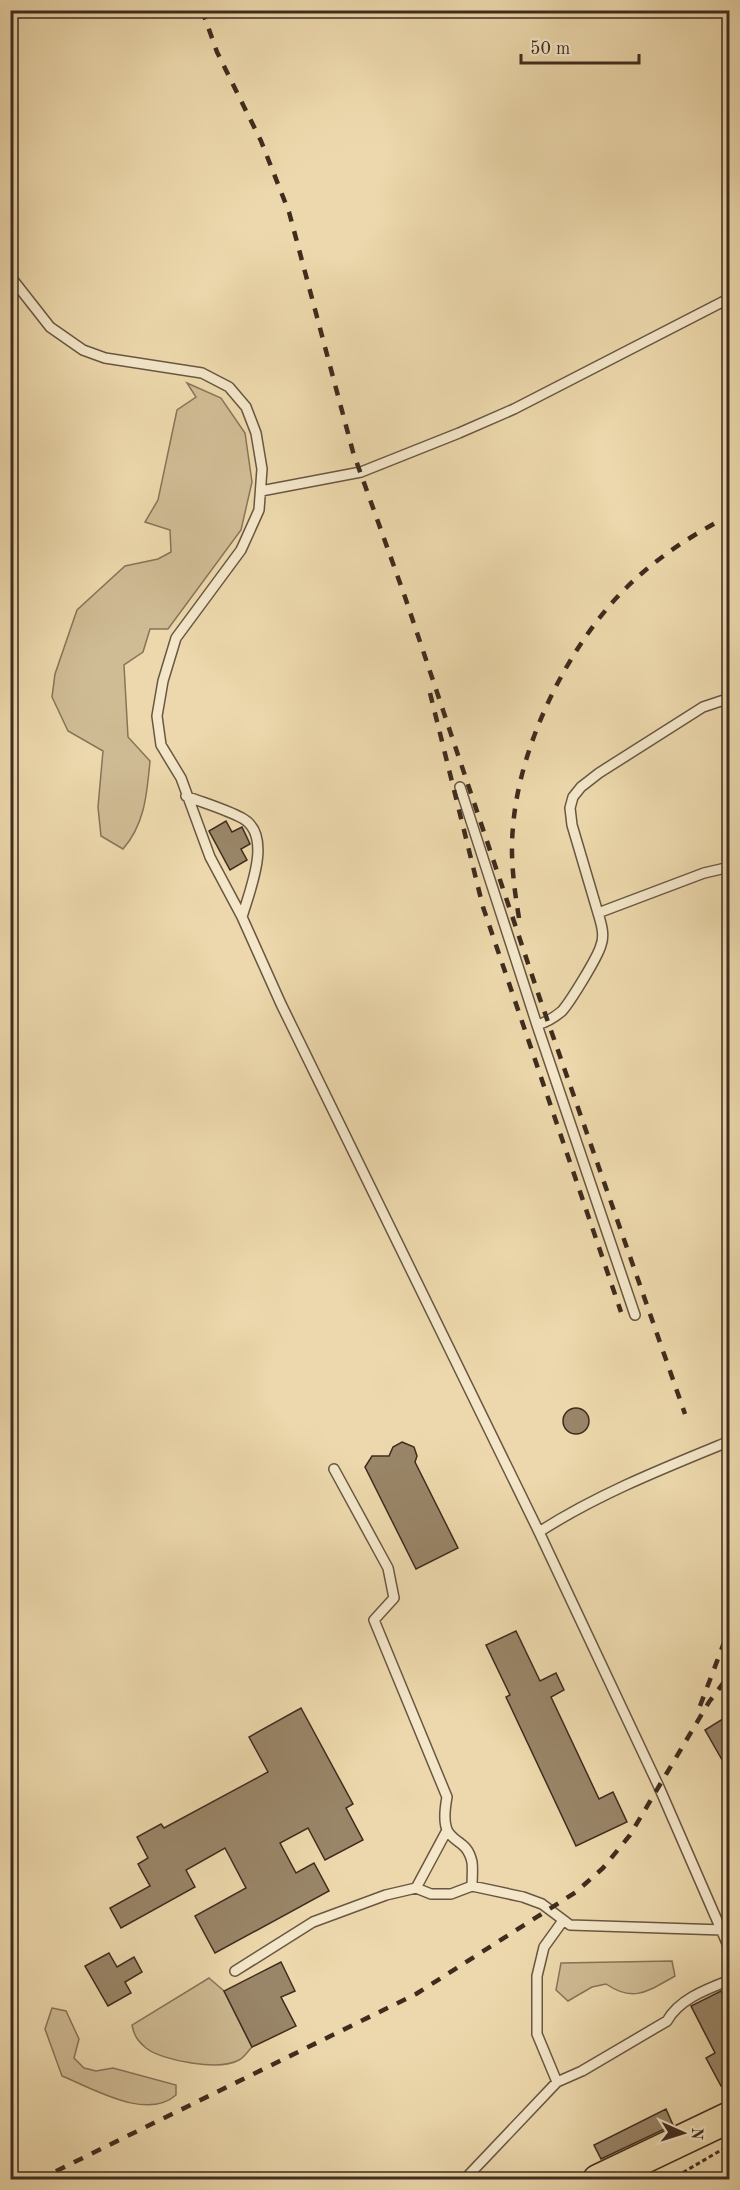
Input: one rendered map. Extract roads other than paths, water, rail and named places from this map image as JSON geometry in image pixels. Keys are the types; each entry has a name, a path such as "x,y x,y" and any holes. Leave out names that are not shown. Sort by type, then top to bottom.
{"main road":[{"path":"598,2180 729,2117"}],"lane":[{"path":"10,276 50,327 83,350 105,358 202,373 229,387 246,407 256,433 262,469 260,510 241,550 176,638 163,681 157,716 161,745 181,778 210,857 242,917 291,1025 539,1532 726,1934 729,1950"},
{"path":"261,491 361,472 459,433 514,409 729,298"},
{"path":"537,1025 548,1022 561,1011 602,944 602,928 572,825 570,808 573,797 581,787 599,773 703,707 729,698"},
{"path":"460,787 635,1315"},
{"path":"186,796 245,819 254,831 259,850 257,866 242,917"},
{"path":"598,913 704,873 729,867"},
{"path":"539,1532 569,1513 668,1466 729,1442"},
{"path":"334,1469 388,1568 394,1598 374,1620 447,1797 443,1819 446,1832 462,1846 471,1860 472,1886"},
{"path":"416,1888 446,1832"},
{"path":"235,1971 313,1922 386,1895 416,1888 431,1894 450,1894 472,1886 542,1904 562,1922 570,1925 726,1934"},
{"path":"557,2082 537,2034 537,1976 544,1947 562,1922"},
{"path":"464,2180 557,2082 582,2071 667,2021 672,2012 691,1998 729,1980"}],"railway":[{"path":"202,10 217,52 261,141 289,212 353,452 405,597 540,999 685,1414"},
{"path":"519,918 512,850 517,796 536,731 566,667 605,611 626,588 675,548 730,515"},
{"path":"430,693 483,907 621,1312"},
{"path":"700,1706 730,1627"},
{"path":"38,2180 416,1994 576,1892 603,1868 630,1835 709,1702 730,1674"}]}
